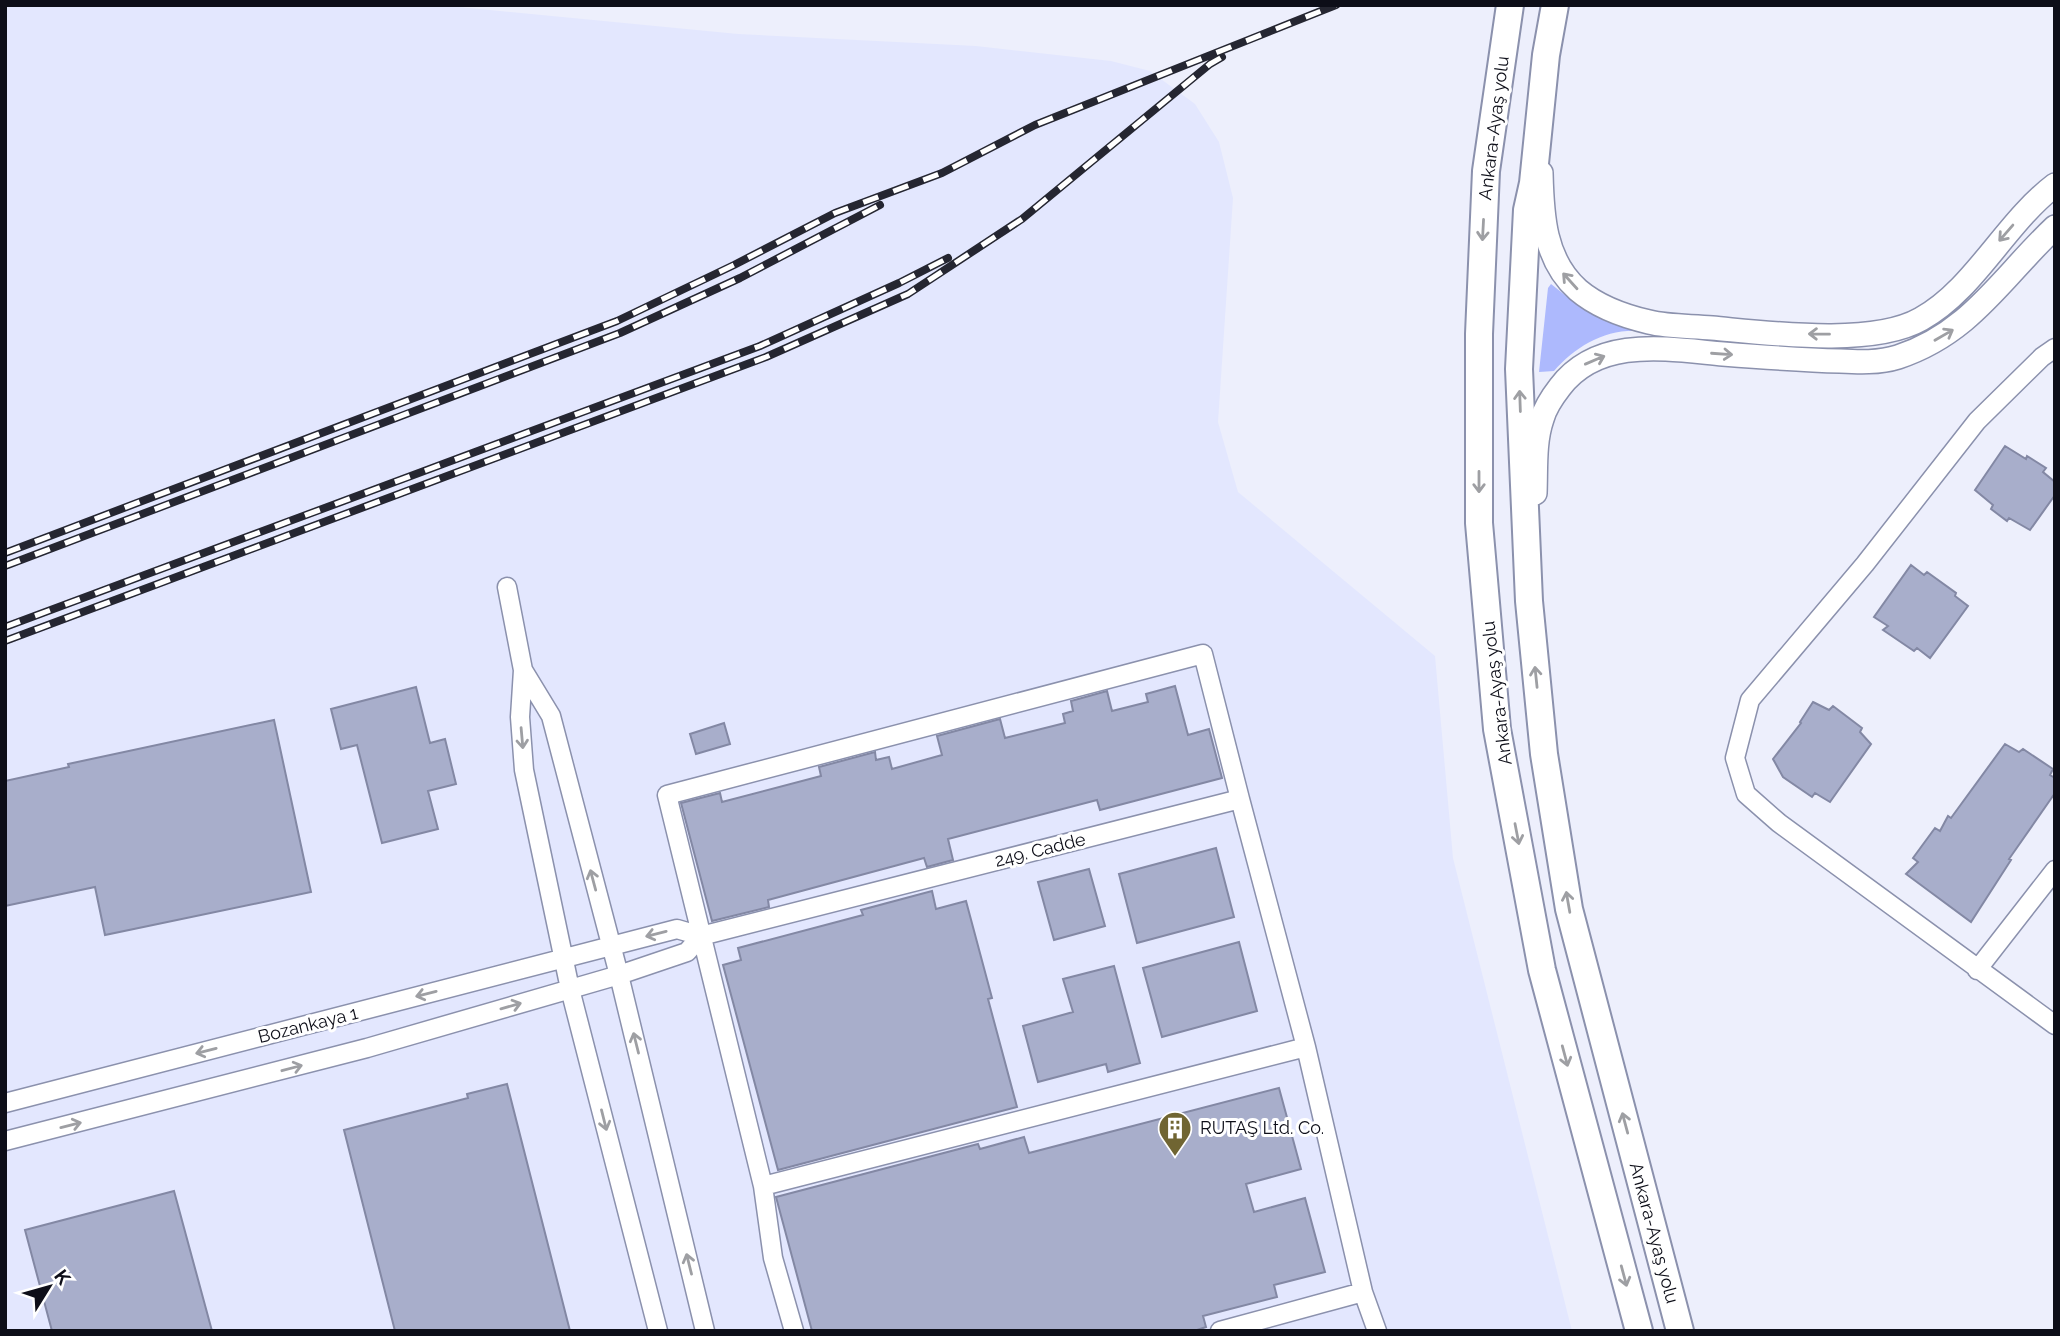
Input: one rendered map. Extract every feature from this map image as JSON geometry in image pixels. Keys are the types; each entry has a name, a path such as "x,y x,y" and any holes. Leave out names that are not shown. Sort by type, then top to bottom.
{"highway":[{"name":"Ankara-Ayaş yolu","path":"1510,5 1486,171 1479,334 1479,523 1497,729 1542,970 1639,1331"},
{"name":"Ankara-Ayaş yolu","path":"1555,5 1546,55 1527,210 1519,369 1529,601 1544,754 1569,909 1680,1331"}],"main road":[{"path":"1540,113 1541,197 1548,245 1556,265 1576,289 1596,304 1651,323 1855,335 1905,327 1921,320 1951,299 2016,221 2055,184"},
{"path":"1529,601 1537,449 1542,419 1567,378 1586,363 1628,349 1654,348 1806,360 1866,362 1896,358 1947,335 2004,283 2055,227"}],"street":[{"path":"2055,348 2042,357 1977,421 1865,564 1750,700 1735,758 1746,794 1779,823 2055,1025"},
{"path":"507,587 523,670 520,717 524,770 570,989 658,1331"},
{"path":"794,1331 772,1258 763,1186 667,795 1203,654 1306,1047 1363,1292 1377,1331"},
{"path":"523,670 551,716 620,975 705,1331"},
{"name":"249. Cadde","path":"701,936 1240,799"},
{"path":"1977,970 2055,870"},
{"name":"Bozankaya 1","path":"5,1103 677,929 701,936"},
{"path":"5,1141 367,1048 620,975 687,952 701,936"},
{"path":"763,1186 1306,1047"},
{"path":"1220,1331 1363,1292"}],"shaded area":[{"path":"5,5 438,5 738,34 976,46 1111,61 1150,71 1195,104 1219,142 1233,198 1218,422 1238,492 1435,656 1453,858 1572,1331 5,1331"},
{"path":"1551,284 1580,307 1638,331 1602,336 1571,354 1554,371 1539,372 1548,288"}],"building":[{"path":"2005,446 2046,468 2043,472 2055,482 2055,495 2030,530 2009,518 2007,521 1991,509 1993,505 1975,490"},
{"path":"1911,565 1924,575 1927,572 1956,593 1955,596 1968,606 1930,658 1917,648 1914,651 1883,630 1888,626 1874,617"},
{"path":"1175,686 1188,735 1209,729 1222,778 1100,810 1097,800 948,839 953,860 927,867 924,858 768,900 769,907 712,921 681,803 720,793 722,802 821,776 819,767 875,752 876,760 889,757 892,769 942,755 937,736 1000,719 1005,738 1065,723 1063,714 1073,711 1071,701 1107,691 1112,711 1148,702 1146,694"},
{"path":"416,687 430,743 445,739 456,784 428,791 438,829 382,843 357,745 341,749 331,709"},
{"path":"1813,702 1829,710 1833,706 1862,728 1860,732 1871,744 1830,802 1815,793 1812,797 1783,777 1773,759 1801,723"},
{"path":"274,720 311,892 105,935 95,887 5,906 5,781 69,767 68,764"},
{"path":"724,723 730,744 696,754 690,734"},
{"path":"2005,744 2019,752 2023,749 2053,769 2050,775 2055,778 2055,793 2009,859 2011,860 1971,922 1906,874 1918,862 1913,858 1935,828 1940,831 1948,816 1951,818"},
{"path":"1216,848 1234,917 1137,943 1119,874"},
{"path":"1089,869 1105,926 1054,940 1038,882"},
{"path":"932,891 936,909 966,901 992,998 988,999 1017,1107 778,1170 723,965 741,960 738,948 863,915 861,910"},
{"path":"1239,942 1257,1011 1162,1037 1143,968"},
{"path":"1114,966 1140,1063 1108,1072 1106,1064 1038,1082 1023,1026 1073,1012 1063,979"},
{"path":"507,1084 570,1331 395,1331 344,1130 468,1098 467,1094"},
{"path":"1279,1088 1301,1169 1246,1184 1254,1212 1305,1198 1325,1272 1274,1285 1277,1297 1203,1316 1206,1327 1194,1331 812,1331 776,1197 978,1144 980,1149 1024,1137 1029,1153"},
{"path":"174,1191 212,1331 52,1331 25,1230"}],"railway":[{"path":"5,553 617,321 835,213 942,173 1035,125 1336,5"},
{"path":"5,641 766,357 908,294 1022,219 1210,64 1222,57"},
{"path":"5,566 620,333 740,278 880,205"},
{"path":"5,627 760,346 948,258"}],"place":[{"name":"RUTAŞ Ltd. Co.","path":"1175,1158"}]}
